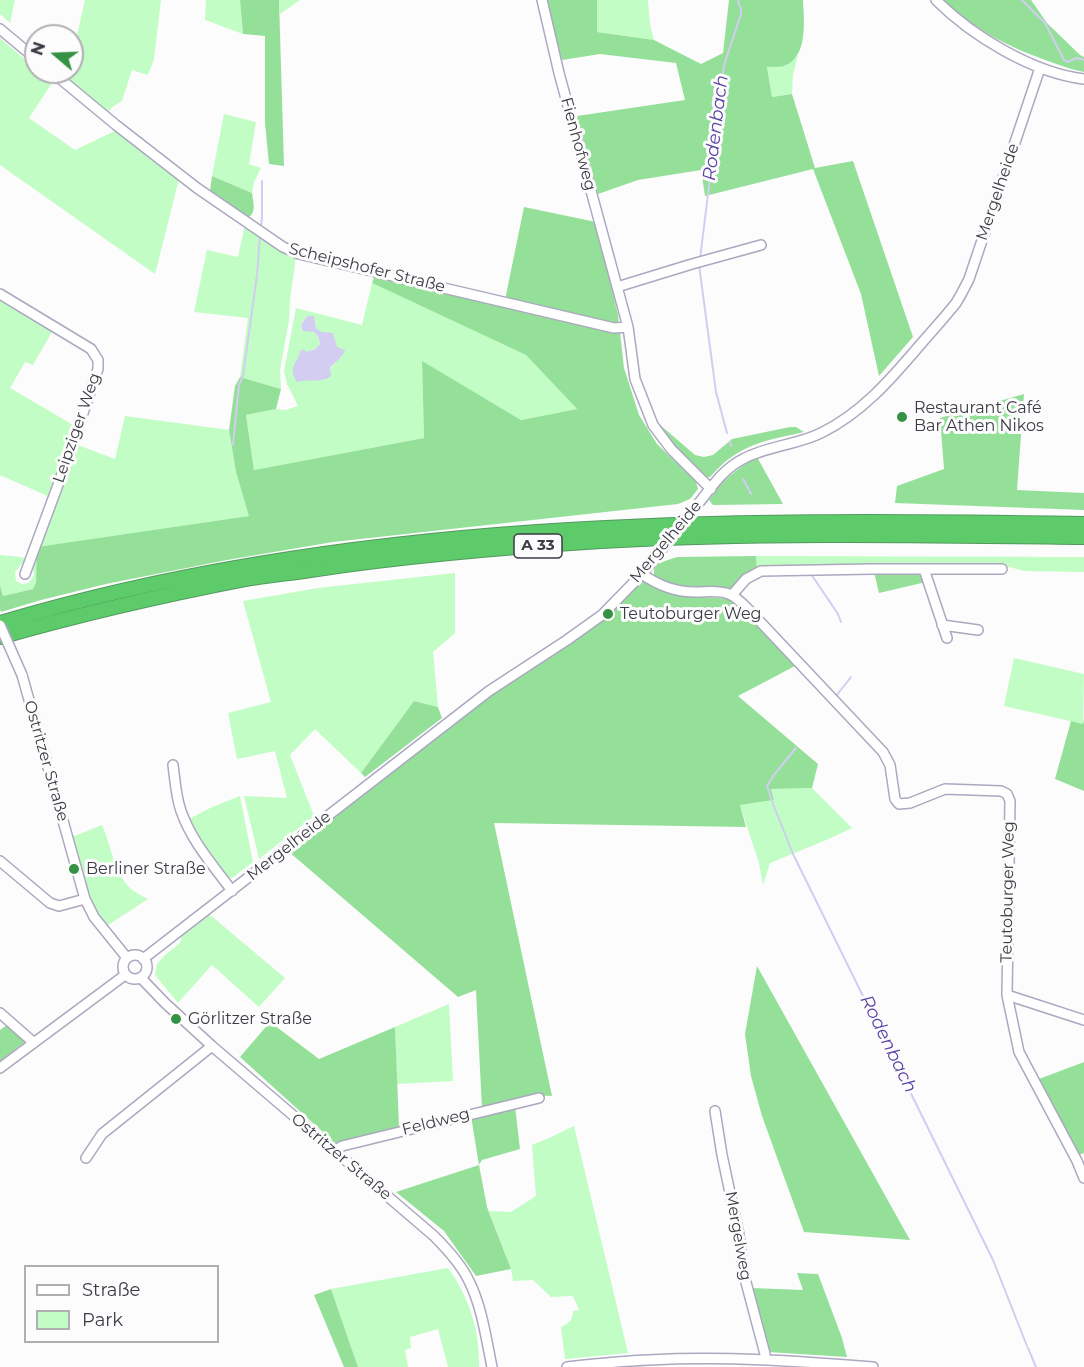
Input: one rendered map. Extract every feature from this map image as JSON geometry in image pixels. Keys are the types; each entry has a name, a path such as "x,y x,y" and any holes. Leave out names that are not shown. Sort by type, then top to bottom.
{"highway":[{"name":"A 33","path":"0,624 38,611 132,588 246,566 360,549 481,536 643,526 828,522 1084,524"},
{"name":"A 33","path":"0,637 136,601 248,579 367,562 484,550 601,541 699,538 860,535 1084,537"}],"street":[{"name":"Fienhofweg","path":"542,0 559,73 628,327 635,379 653,426 671,449 711,489"},
{"path":"936,0 986,40 1024,61 1040,68 1084,79"},
{"path":"0,29 24,49"},
{"name":"Mergelheide","path":"143,959 489,691 602,615 642,574 723,472 743,459 761,452 821,434 847,418 889,382 956,302 969,279 1040,68"},
{"name":"Scheipshofer Straße","path":"67,84 197,188 284,247 299,254 614,328 628,327"},
{"path":"617,287 761,245"},
{"name":"Leipziger Weg","path":"0,294 91,349 98,360 98,369 65,466 25,574"},
{"path":"924,569 947,638"},
{"path":"642,574 669,589 694,592 719,591 732,595 746,579 761,571 1002,569"},
{"name":"Teutoburger Weg","path":"732,595 751,612 883,752 890,765 895,799 899,804 910,803 945,789 1001,791 1007,794 1010,801 1007,995 1019,1052 1084,1178"},
{"name":"Ostritzer Straße","path":"0,624 22,675 85,899 94,917 127,958"},
{"path":"942,626 978,630"},
{"path":"173,765 181,812 191,834 232,891"},
{"path":"0,861 50,903 59,906 85,899"},
{"path":"134,956 143,959 146,972 141,978 130,979 125,975 123,968 127,958 134,956"},
{"path":"0,1068 125,975"},
{"name":"Ostritzer Straße","path":"141,978 212,1046 434,1236 448,1251 468,1278 478,1300 492,1367"},
{"path":"1007,995 1084,1020"},
{"path":"0,1013 33,1042"},
{"path":"86,1158 102,1134 212,1046"},
{"name":"Feldweg","path":"334,1151 342,1146 538,1098"},
{"name":"Mergelweg","path":"715,1111 739,1235 743,1271 765,1359"},
{"path":"567,1367 690,1358 765,1359 873,1367"}],"green space":[{"path":"0,0 15,0 10,23 0,14"},
{"path":"85,0 161,0 154,59 148,75 132,70 122,101 109,112 74,84 84,84 84,24 80,24"},
{"path":"206,0 240,0 243,34 205,20"},
{"path":"240,0 279,0 284,166 269,164 265,123 265,36 243,34"},
{"path":"279,0 300,0 280,14"},
{"path":"546,0 597,0 597,32 654,40 701,64 723,53 729,0 803,0 803,37 798,54 784,66 767,67 772,97 792,94 815,168 853,161 913,337 879,376 861,294 813,169 705,196 701,170 638,180 598,194 577,116 685,100 676,63 600,54 562,60"},
{"path":"597,0 648,0 654,40 597,32"},
{"path":"943,0 1031,0 1047,23 1084,57 1084,72 1019,50 979,28"},
{"path":"0,38 24,59 24,84 51,84 29,118 75,150 119,129 179,179 155,274 0,165"},
{"path":"798,56 793,75 792,94 772,97 767,66 785,66"},
{"path":"224,114 256,122 249,164 261,168 254,182 252,193 212,176"},
{"path":"212,176 252,193 254,207 251,216 248,218 210,191"},
{"path":"524,207 596,222 618,315 624,368 639,415 657,444 696,482 698,489 690,499 678,504 333,542 106,584 1,612 0,585 3,596 33,589 36,583 37,547 249,516 236,472 229,430 235,386 240,377 281,389 276,409 246,415 254,470 424,438 422,361 521,420 577,409 526,355 372,283 375,275 504,305"},
{"path":"245,225 296,256 289,320 280,370 281,389 240,377 248,318 194,312 207,250 238,257"},
{"path":"372,283 526,355 577,409 521,420 422,362 424,438 254,470 246,415 276,409 286,410 298,406 287,384 284,371 296,308 362,325","holes":["314,316 316,328 337,347 342,357 331,367 325,380 302,380 296,361 320,344 318,336 313,331 303,331 302,321"]},
{"path":"0,297 53,330 33,365 25,362 10,388 75,426 50,497 0,475"},
{"path":"1024,394 1017,490 1084,493 1084,510 895,503 897,486 944,469 940,418"},
{"path":"646,402 659,424 695,455 704,457 713,455 732,439 790,427 796,427 804,432 752,446 731,457 710,477 703,477 673,448 655,424"},
{"path":"125,416 229,430 236,472 250,516 38,547 36,583 33,589 3,596 0,585 0,555 26,559 15,572 16,581 22,584 29,583 34,575 32,563 75,444 115,459"},
{"path":"757,457 783,504 713,505 709,500 719,487 736,470"},
{"path":"756,556 1084,557 1084,572 1024,571 1006,566 757,569"},
{"path":"756,556 757,569 729,589 678,588 654,578 656,564 677,557"},
{"path":"874,572 922,573 926,582 879,593"},
{"path":"455,573 455,633 433,652 438,707 414,701 361,773 315,729 290,755 314,816 259,859 244,796 287,798 275,751 237,759 228,713 271,702 243,601 318,588"},
{"path":"643,581 674,595 730,599 765,632 795,666 738,696 818,764 812,788 771,789 774,800 740,805 746,827 494,823 552,1096 525,1097 482,1108 476,990 458,997 288,851 492,695 605,618"},
{"path":"1014,658 1084,674 1083,724 1004,706"},
{"path":"414,701 438,707 442,718 365,777 361,773"},
{"path":"1084,719 1084,791 1055,779 1071,721 1083,724"},
{"path":"812,788 852,828 770,863 763,885 759,863 740,805 774,800 771,789"},
{"path":"240,796 253,862 232,878 227,878 202,847 189,819"},
{"path":"102,825 125,882 131,889 148,899 105,927 86,890 72,837"},
{"path":"209,914 285,978 259,1007 212,965 178,1003 155,975 157,964 180,943 182,935"},
{"path":"757,966 910,1240 804,1232 762,1116 751,1076 745,1034"},
{"path":"449,1004 453,1081 397,1084 395,1027"},
{"path":"270,1022 319,1059 395,1027 399,1127 335,1143 240,1057"},
{"path":"7,1025 26,1041 0,1061 0,1030"},
{"path":"1084,1062 1084,1153 1079,1155 1039,1079"},
{"path":"515,1106 520,1149 482,1160 479,1165 471,1116"},
{"path":"574,1126 628,1353 565,1359 561,1327 570,1321 573,1311 579,1310 573,1296 551,1297 533,1280 513,1281 511,1269 489,1211 511,1212 536,1196 532,1145"},
{"path":"479,1165 487,1207 511,1269 476,1276 444,1231 396,1192"},
{"path":"448,1268 462,1291 472,1315 478,1340 479,1367 448,1367 438,1329 410,1337 411,1348 405,1350 408,1367 358,1367 331,1289"},
{"path":"797,1273 818,1274 847,1357 768,1352 751,1288 803,1290"},
{"path":"331,1289 358,1367 344,1367 314,1295"}],"shaded area":[{"path":"308,316 314,316 316,328 321,332 333,333 337,347 345,350 341,358 330,368 331,376 323,380 297,382 293,369 300,351 315,349 320,344 314,332 303,331 301,327"}],"waterway":[{"name":"Rodenbach","path":"700,259 724,65 741,14 738,0"},
{"path":"1022,0 1045,23 1064,60 1067,62 1077,58 1084,60"},
{"path":"261,228 262,181"},
{"path":"233,445 239,385 243,376 257,275 260,235"},
{"name":"Rodenbach","path":"699,265 716,392 727,433"},
{"name":"Rodenbach","path":"730,442 731,446"},
{"name":"Rodenbach","path":"743,479 751,494"},
{"name":"Rodenbach","path":"811,574 841,622"},
{"name":"Rodenbach","path":"836,696 851,677"},
{"name":"Rodenbach","path":"796,748 767,786 773,804 793,854 993,1260 1027,1346"},
{"name":"Rodenbach","path":"1028,1348 1036,1367"}],"place":[{"name":"Restaurant Café Bar Athen Nikos","path":"902,417"},
{"name":"Teutoburger Weg","path":"608,614"},
{"name":"Berliner Straße","path":"74,869"},
{"name":"Görlitzer Straße","path":"176,1019"}]}
